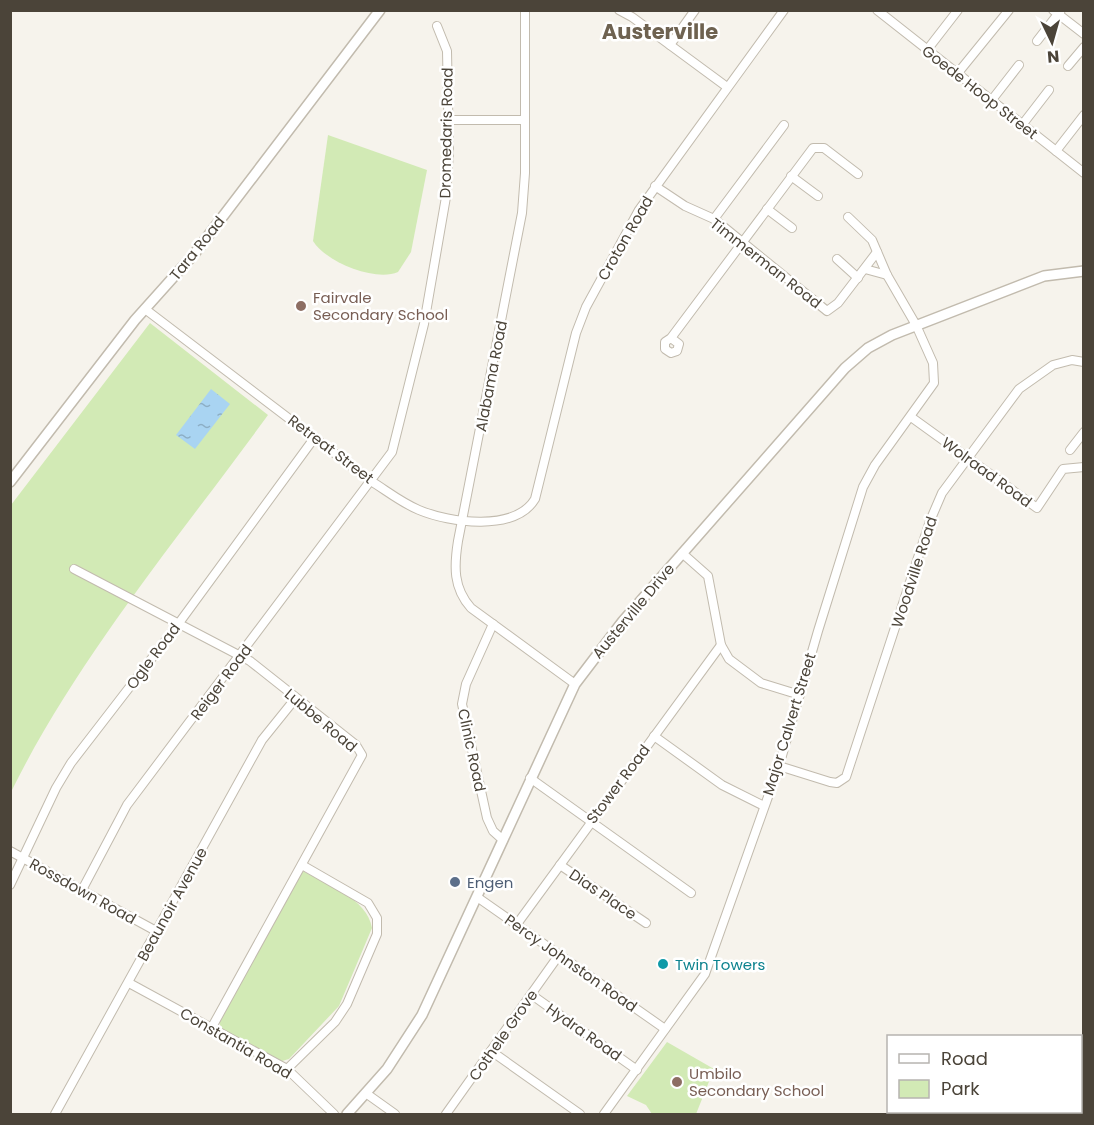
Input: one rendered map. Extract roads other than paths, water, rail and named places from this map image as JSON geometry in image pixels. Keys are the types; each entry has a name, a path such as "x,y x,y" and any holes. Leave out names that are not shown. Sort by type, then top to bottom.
{"street":[{"name":"Tara Road","path":"10,482 145,309 195,253 380,10"},
{"name":"Alabama Road","path":"525,10 522,213 455,560 457,586 471,608 575,684"},
{"path":"619,10 632,17 727,87"},
{"path":"670,45 695,10"},
{"name":"Croton Road","path":"535,499 579,320 625,234 655,186 784,10"},
{"name":"Goede Hoop Street","path":"877,10 1083,173"},
{"path":"927,50 958,10"},
{"path":"957,74 1009,10"},
{"path":"1037,41 1058,12 1083,33"},
{"name":"Dromedaris Road","path":"371,481 388,459 396,441 424,324 444,210 449,120 447,47 437,26"},
{"path":"1068,66 1083,47"},
{"path":"991,101 1019,65"},
{"path":"1022,125 1049,90"},
{"path":"1056,151 1083,115"},
{"path":"449,120 525,120"},
{"path":"714,219 784,125"},
{"path":"671,338 740,243 816,147 824,148 858,174"},
{"path":"791,176 818,196"},
{"name":"Timmerman Road","path":"655,186 685,206 714,219 740,243 828,311 858,278 877,252"},
{"path":"767,209 792,228"},
{"name":"Major Calvert Street","path":"604,1114 700,982 710,963 779,766 863,488 875,465 930,390 934,373 933,363 916,325 887,275 872,240 848,217"},
{"path":"837,259 858,278"},
{"path":"865,269 887,275"},
{"name":"Austerville Drive","path":"347,1114 367,1094 401,1051 420,1018 575,684 623,621 682,553 845,368 879,341 1044,276 1083,272"},
{"name":"Retreat Street","path":"145,309 371,481 419,510 462,522 513,517 523,513 535,499"},
{"name":"Woodville Road","path":"779,766 830,782 837,783 846,777 936,506 967,459 1026,382 1063,362 1083,362"},
{"name":"Wolraad Road","path":"911,417 1037,508 1062,469 1083,467"},
{"path":"1070,450 1083,432"},
{"name":"Ogle Road","path":"10,885 67,769 315,437"},
{"name":"Reiger Road","path":"82,890 127,805 371,481"},
{"path":"682,553 708,576 721,645 729,658 753,678 800,694"},
{"name":"Lubbe Road","path":"74,569 256,665 295,699 356,745 362,755 212,1027"},
{"name":"Clinic Road","path":"493,624 466,684 462,704 486,818 493,831 503,840"},
{"name":"Stower Road","path":"517,924 721,645"},
{"name":"Beaunoir Avenue","path":"55,1114 262,740 295,699"},
{"path":"654,736 722,784 764,806"},
{"path":"530,778 692,893"},
{"name":"Rossdown Road","path":"10,851 156,931"},
{"path":"288,1069 342,1013 375,942 378,926 368,903 303,865"},
{"name":"Dias Place","path":"560,865 646,923"},
{"name":"Percy Johnston Road","path":"477,897 665,1029"},
{"name":"Cothele Grove","path":"448,1112 559,955"},
{"name":"Constantia Road","path":"129,983 288,1069 334,1114"},
{"name":"Hydra Road","path":"532,995 637,1070"},
{"path":"491,1051 580,1114"},
{"path":"367,1094 395,1114"},
{"path":"448,1112 459,1114"}],"water":[{"path":"211,389 230,404 195,449 176,435"}],"place":[{"name":"Fairvale Secondary School","path":"301,306"},
{"name":"Engen","path":"455,882"},
{"name":"Twin Towers","path":"663,964"},
{"name":"Umbilo Secondary School","path":"677,1082"}],"district":[{"name":"Austerville","path":"660,31"}]}
